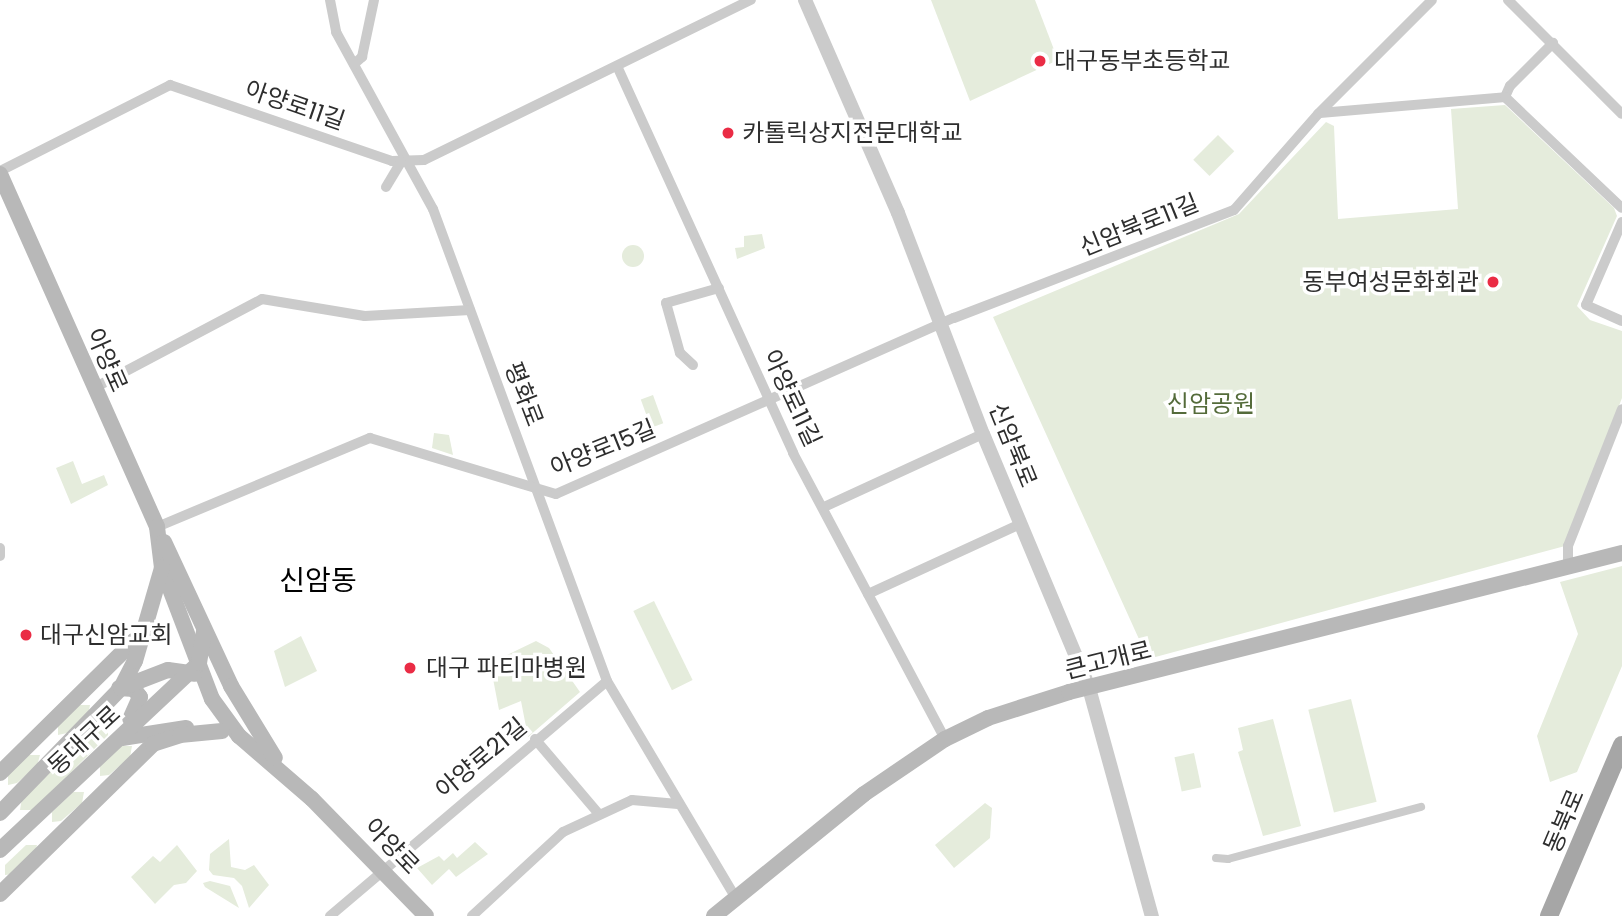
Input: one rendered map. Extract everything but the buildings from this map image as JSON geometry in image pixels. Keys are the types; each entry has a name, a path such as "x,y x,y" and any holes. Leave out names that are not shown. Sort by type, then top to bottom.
{"main road":[{"name":"아양로","path":"0,173 157,527 162,568"},
{"path":"157,527 204,631 257,732 289,777"},
{"name":"큰고개로","path":"715,916 864,793 945,739 1022,706 1622,553"},
{"path":"121,688 145,630 162,568"},
{"path":"162,568 197,671 230,733"},
{"path":"0,773 145,630"},
{"path":"197,671 204,654 204,631"},
{"path":"121,688 168,670 197,671 219,690 262,753"},
{"name":"동대구로","path":"1,851 116,740 197,671"},
{"name":"동대구로","path":"0,813 121,688"},
{"path":"85,692 134,689 140,705 116,740"},
{"path":"116,740 163,728 230,733 262,753"},
{"path":"0,894 153,744 180,736 230,733"},
{"name":"동북로","path":"1549,916 1622,745"},
{"name":"아양로","path":"262,753 383,868 426,916"}],"street":[{"name":"평화로","path":"330,0 334,26 405,163 433,209 540,492 607,681 736,898"},
{"path":"354,65 362,57 374,0"},
{"path":"386,187 405,163 459,144 751,0"},
{"name":"신암북로","path":"805,0 898,213 983,434 1089,688 1152,916"},
{"name":"신암북로11길","path":"941,326 1234,209 1318,114 1432,0"},
{"path":"1508,0 1622,114"},
{"path":"1505,97 1510,86 1553,43"},
{"name":"아양로11길","path":"617,66 769,400 945,739"},
{"name":"아양로11길","path":"0,173 170,85 405,163"},
{"path":"1318,114 1505,97 1622,208"},
{"path":"1622,222 1586,305 1622,321"},
{"path":"693,365 680,353 666,303 719,288"},
{"path":"94,388 262,299 365,316 470,310"},
{"name":"아양로15길","path":"157,527 370,438 540,492 556,494 941,326"},
{"path":"1568,567 1568,545 1622,409"},
{"path":"824,507 983,434"},
{"path":"868,594 1020,524"},
{"path":"0,548 0,556"},
{"name":"아양로21길","path":"330,916 535,739 607,681"},
{"path":"535,739 598,813"},
{"path":"472,916 563,832 598,813 642,798 678,804"},
{"path":"1216,858 1228,859 1421,807"}],"green space":[{"path":"931,0 1035,0 1058,60 970,101"},
{"name":"신암공원","path":"1505,105 1614,208 1617,216 1577,306 1590,320 1622,331 1622,398 1565,546 1148,659 993,317 1239,214 1326,122 1334,126 1338,219 1458,209 1451,109"},
{"path":"1218,135 1234,151 1210,176 1193,160"},
{"path":"762,234 765,248 737,259 735,248 744,247 744,236"},
{"path":"633,245 643,252 644,256 637,266 633,267 623,260 622,256 629,246"},
{"path":"653,395 663,423 651,428 641,399"},
{"path":"434,433 449,435 453,455 432,448"},
{"path":"73,461 82,484 104,475 108,485 71,504 56,468"},
{"path":"1622,566 1622,666 1577,772 1550,782 1537,736 1578,634 1560,582"},
{"path":"654,601 693,680 672,690 633,611"},
{"path":"301,636 317,671 285,687 274,651"},
{"path":"536,641 549,648 580,692 528,737 521,701 499,710 490,663"},
{"path":"1351,699 1377,802 1334,812 1308,710"},
{"path":"79,705 90,705 88,716 67,733 58,735 58,724"},
{"path":"1273,719 1301,826 1263,836 1238,752 1243,750 1238,728"},
{"path":"108,721 108,735 34,810 20,810 22,798 96,722"},
{"path":"121,746 132,746 130,757 109,775 100,776 100,766"},
{"path":"1194,753 1201,787 1182,791 1174,757"},
{"path":"29,755 40,755 37,766 17,783 8,785 8,774"},
{"path":"73,792 84,792 82,803 61,821 52,822 52,812"},
{"path":"985,803 992,808 990,838 954,868 935,845"},
{"path":"229,839 231,867 245,870 254,865 269,885 249,908 242,886 234,878 213,875 209,870 210,854"},
{"path":"475,842 488,854 456,877 449,869 432,885 417,868 439,856 444,861 453,853 457,858"},
{"path":"26,845 37,845 34,856 14,874 5,875 5,865"},
{"path":"177,845 197,871 186,883 174,885 155,904 131,877 153,856 160,862"},
{"path":"210,881 230,886 239,908 205,887 203,883"}],"place":[{"name":"대구동부초등학교","path":"1040,61"},
{"name":"카톨릭상지전문대학교","path":"728,133"},
{"name":"동부여성문화회관","path":"1493,282"},
{"name":"대구신암교회","path":"26,635"},
{"name":"대구 파티마병원","path":"410,668"}],"district":[{"name":"신암동","path":"318,581"}]}
